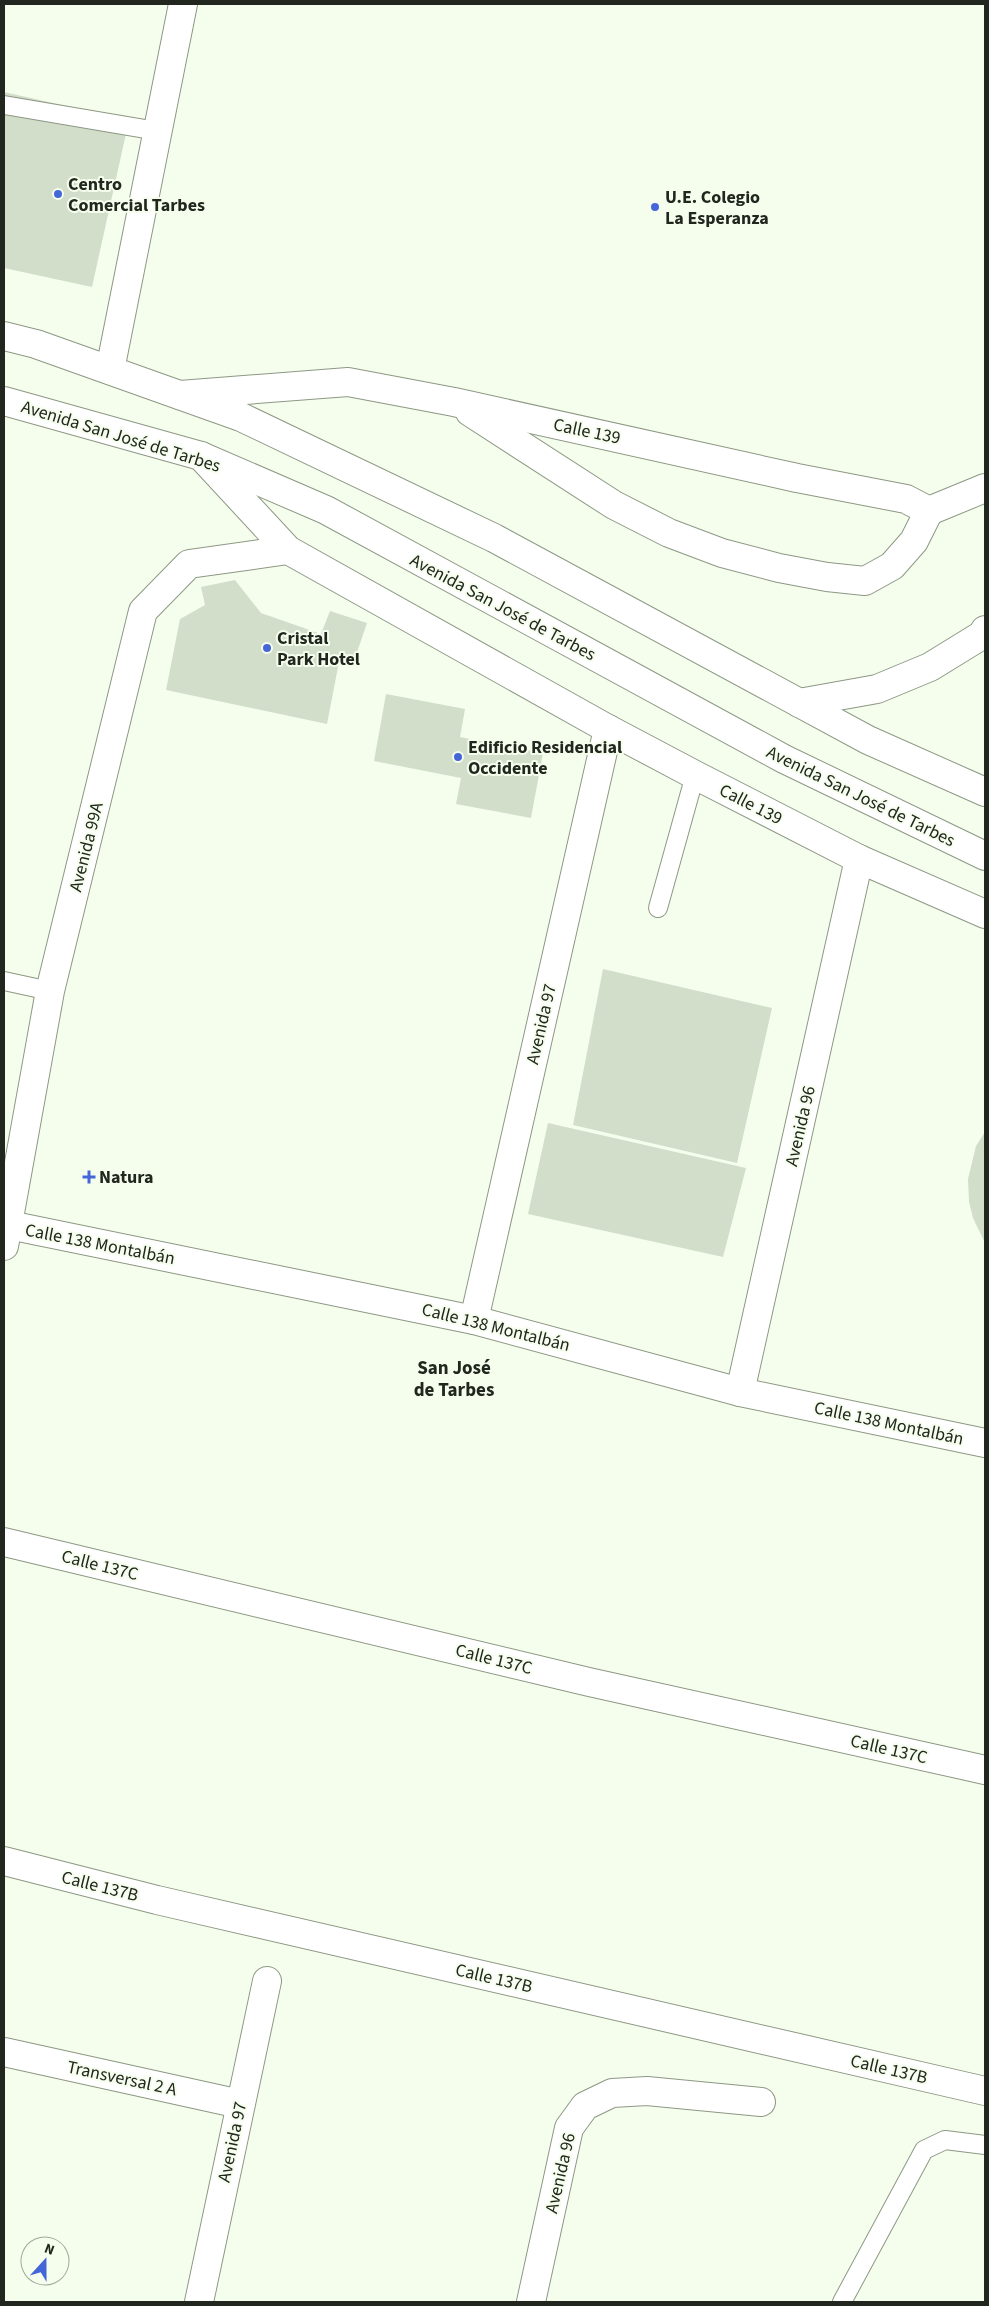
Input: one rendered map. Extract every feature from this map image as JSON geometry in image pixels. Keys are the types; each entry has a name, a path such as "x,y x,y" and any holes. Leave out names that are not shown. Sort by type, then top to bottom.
{"street":[{"path":"110,370 183,4"},
{"path":"4,336 36,344 242,417 494,538 868,740 985,792"},
{"name":"Calle 139","path":"180,395 348,382 454,402 797,478 906,499 929,511"},
{"name":"Avenida San José de Tarbes","path":"4,401 201,456 326,510 784,759 985,856"},
{"path":"454,402 622,509 686,539 722,553 779,568 827,577 865,581 892,566 914,541 929,511 985,488"},
{"name":"Calle 139","path":"201,456 288,550 608,729 695,775 859,860 985,914"},
{"name":"Avenida 99A","path":"5,1232 50,991 143,610 189,564 288,550"},
{"path":"799,703 877,689 930,667 982,635 985,630"},
{"name":"Avenida 97","path":"474,1320 608,729"},
{"name":"Avenida 96","path":"740,1392 859,860"},
{"name":"Calle 138 Montalbán","path":"5,1232 474,1320 740,1392 985,1443"},
{"name":"Calle 137C","path":"4,1542 589,1682 985,1770"},
{"name":"Calle 137B","path":"4,1861 158,1900 985,2091"},
{"name":"Avenida 97","path":"199,2302 266,1981"},
{"name":"Transversal 2 A","path":"4,2052 240,2104"},
{"name":"Avenida 96","path":"530,2302 569,2128 585,2106 612,2092 647,2091 761,2102"}],"lane":[{"path":"4,105 158,131"},
{"path":"658,908 695,775"},
{"path":"4,981 50,991"},
{"path":"842,2302 924,2150 945,2140 985,2145"}],"building":[{"name":"Centro Comercial Tarbes","path":"4,92 129,120 92,287 4,268"},
{"name":"Cristal Park Hotel","path":"235,580 261,613 321,634 330,611 367,623 354,661 339,662 327,724 166,690 180,619 205,605 201,587"},
{"name":"Edificio Residencial Occidente","path":"386,694 465,709 460,737 543,753 531,818 456,804 461,778 374,761"},
{"path":"603,969 772,1008 737,1163 573,1125"},
{"path":"548,1123 746,1168 723,1257 528,1214"},
{"path":"985,1132 985,1243 973,1218 969,1202 968,1179 976,1146"}],"place":[{"name":"Centro Comercial Tarbes","path":"58,194"},
{"name":"U.E. Colegio La Esperanza","path":"655,207"},
{"name":"Cristal Park Hotel","path":"267,648"},
{"name":"Edificio Residencial Occidente","path":"458,757"},
{"name":"Natura","path":"89,1177"}],"district":[{"name":"San José de Tarbes","path":"454,1378"}]}
